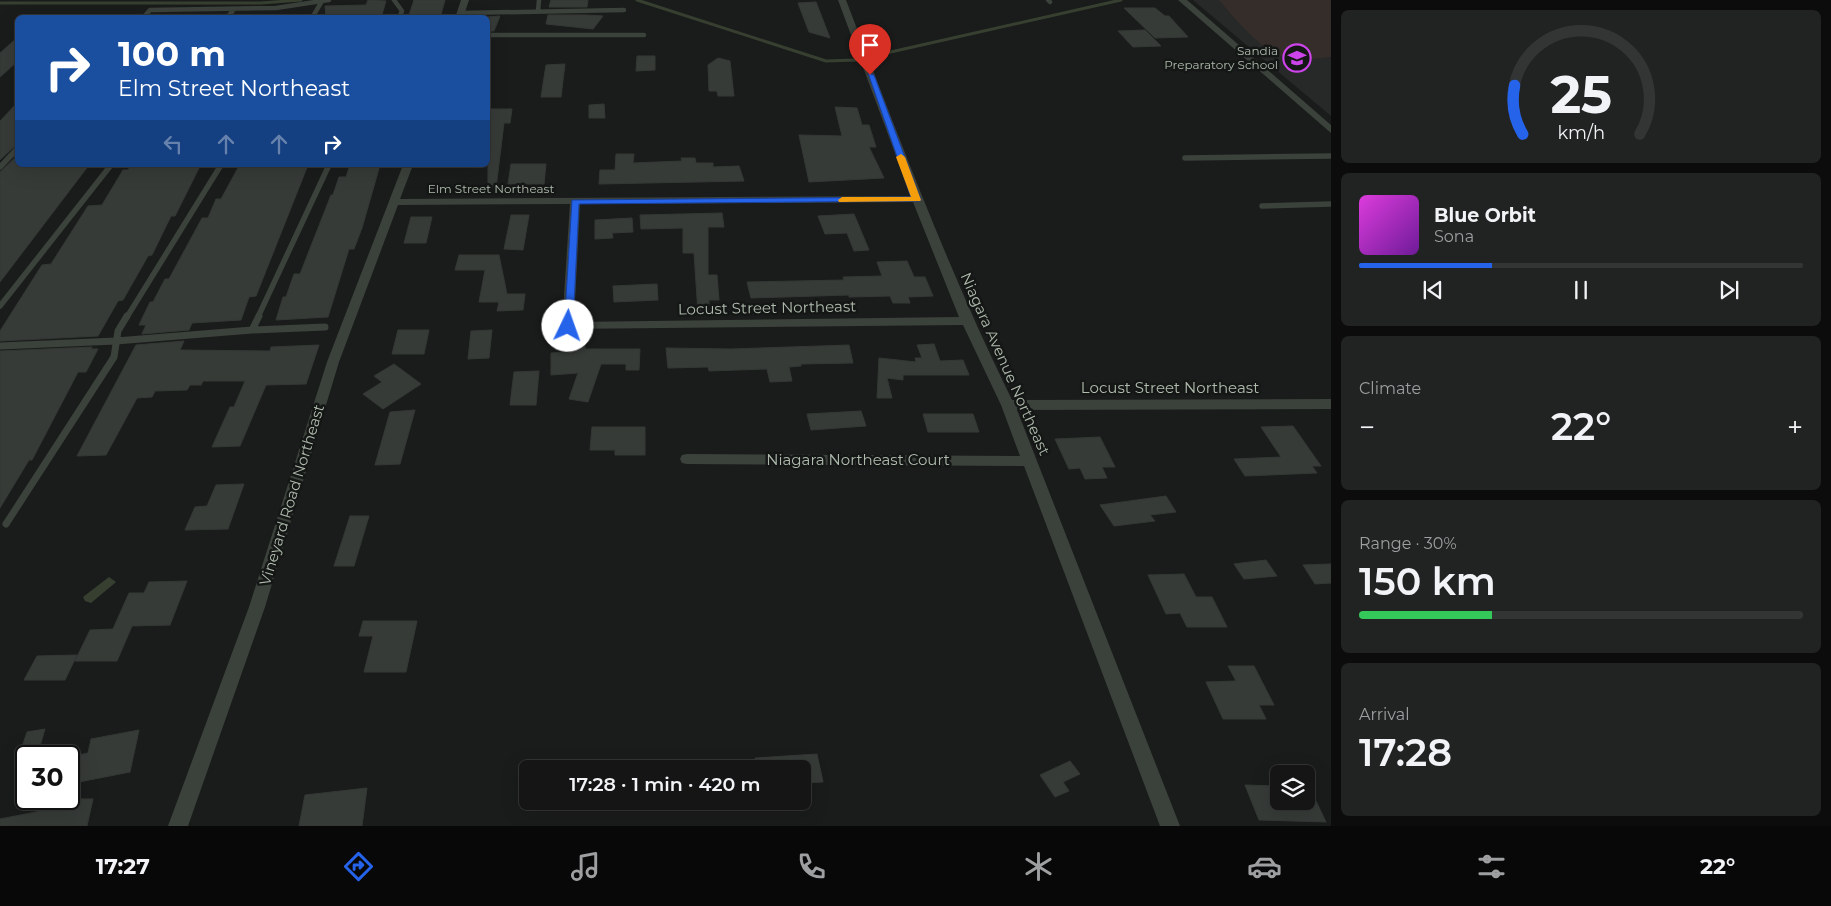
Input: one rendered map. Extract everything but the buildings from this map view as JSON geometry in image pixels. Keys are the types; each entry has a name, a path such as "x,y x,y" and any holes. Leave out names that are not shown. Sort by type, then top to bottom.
{"street":[{"path":"460,15 466,0"},
{"name":"Niagara Avenue Northeast","path":"842,0 916,200 967,321 1008,405 1170,826"},
{"path":"1182,0 1331,130"},
{"name":"Vineyard Road Northeast","path":"178,826 257,607 333,362 407,167"},
{"name":"Elm Street Northeast","path":"395,202 916,200"},
{"path":"568,326 575,202"},
{"name":"Locust Street Northeast","path":"568,326 967,321"},
{"name":"Locust Street Northeast","path":"1008,405 1331,404"},
{"name":"Niagara Northeast Court","path":"687,459 1030,461"}],"lane":[{"path":"146,15 150,10 276,8 330,0"},
{"path":"394,0 402,11 400,15"},
{"path":"538,11 539,0"},
{"path":"314,15 322,1"},
{"path":"229,15 234,9"},
{"path":"460,15 538,11 624,10"},
{"path":"490,34 644,36"},
{"path":"0,167 15,151"},
{"path":"1185,158 1331,156"},
{"path":"0,306 109,167"},
{"path":"6,524 114,357 118,331 220,167"},
{"path":"252,330 329,167"},
{"path":"1262,206 1331,204"},
{"path":"0,346 116,341 252,330 325,327"}],"shaded area":[{"name":"Sandia Preparatory School","path":"1193,0 1331,0 1331,116"},
{"name":"Sandia Preparatory School","path":"1219,0 1331,0 1331,57 1292,59 1271,51 1251,36"},
{"path":"109,577 116,582 91,603 85,601 83,597"}],"waterway":[{"path":"0,3 261,3 301,0"},
{"path":"637,0 826,61 856,60"},
{"path":"873,56 1121,0"}],"slow traffic":[{"path":"842,200 916,200 901,157"}],"place":[{"name":"Sandia Preparatory School","path":"1297,58"}],"route":[{"path":"568,326 575,202 916,200 870,75"}]}
